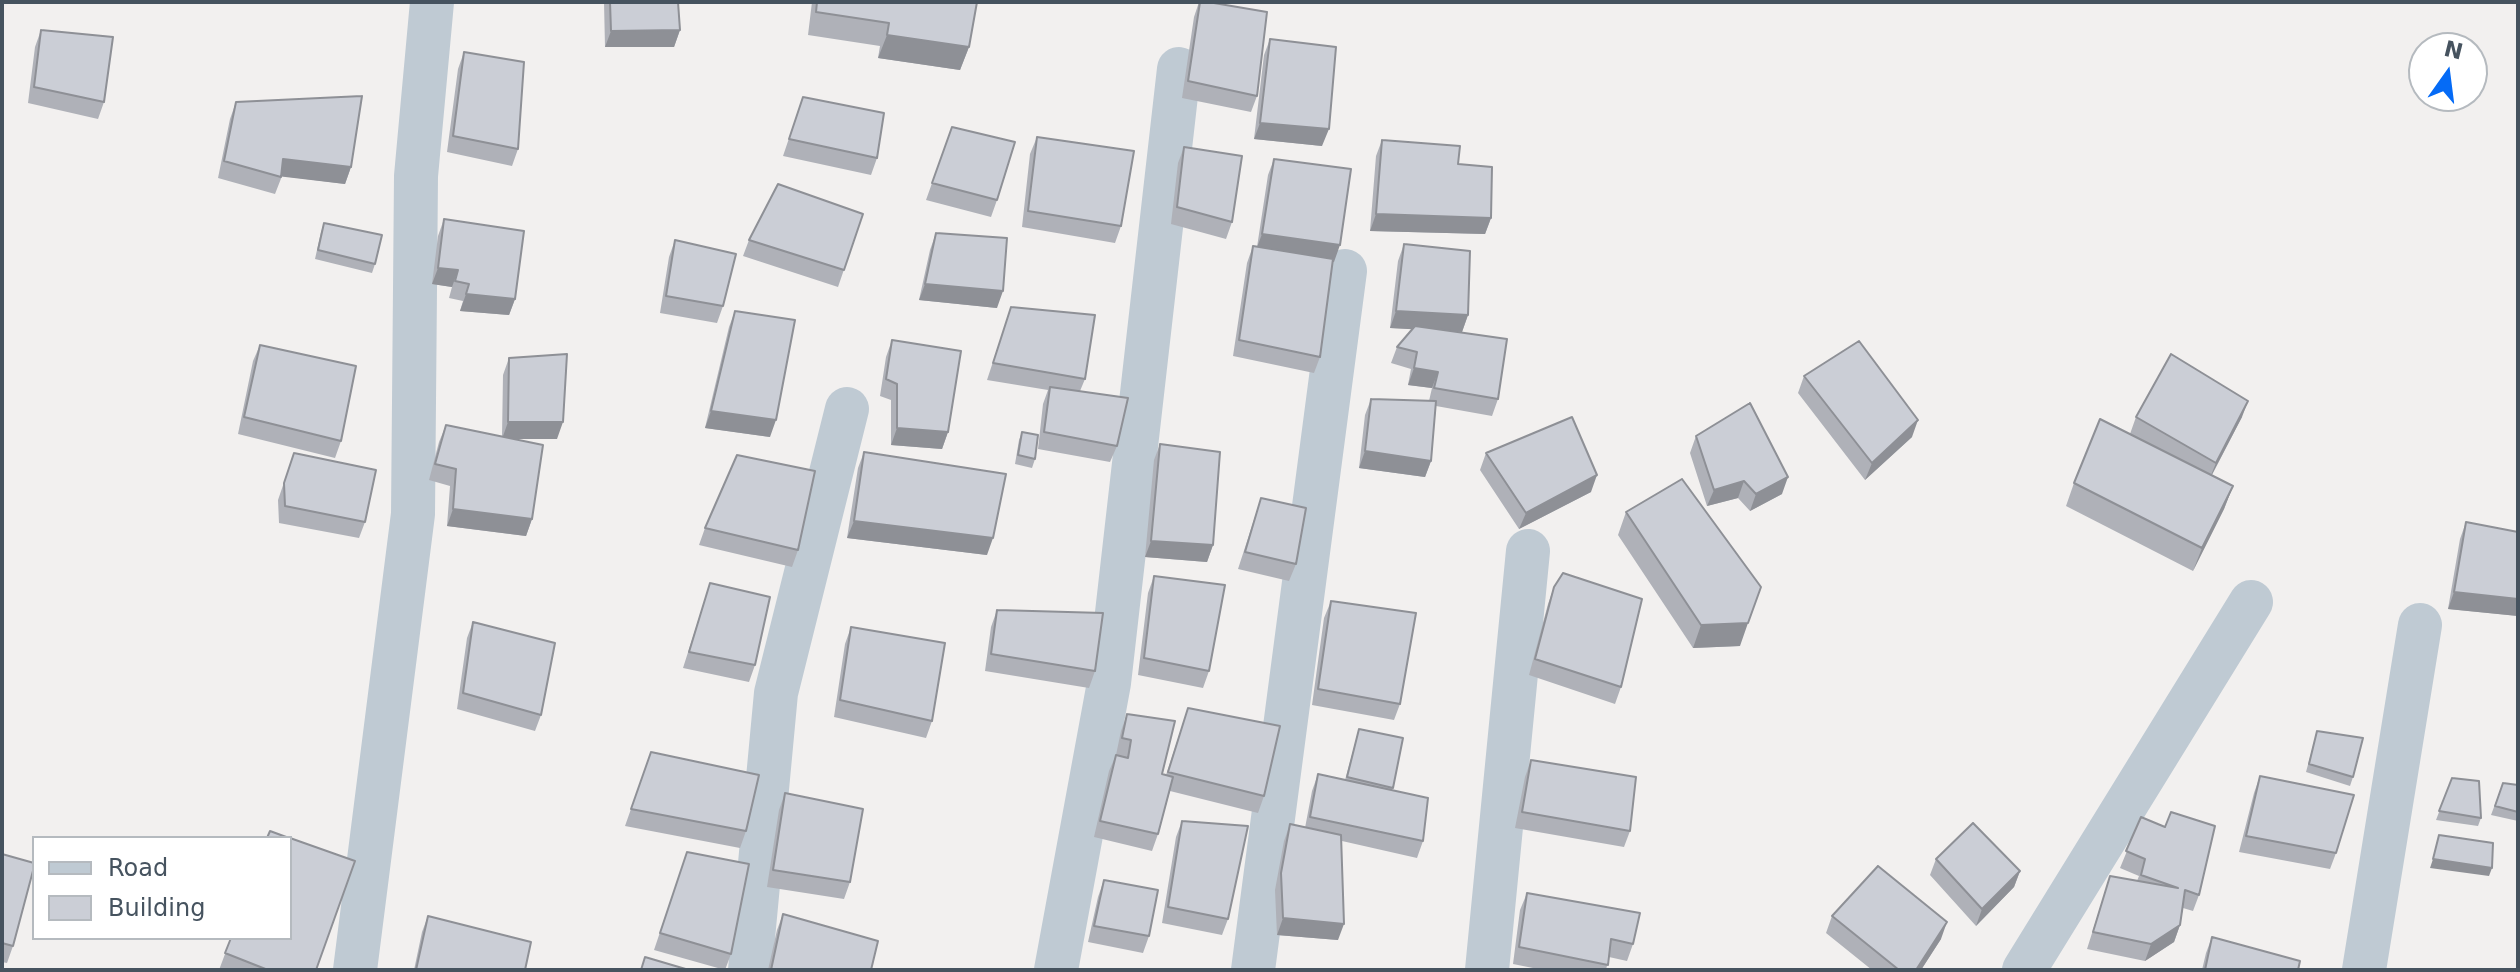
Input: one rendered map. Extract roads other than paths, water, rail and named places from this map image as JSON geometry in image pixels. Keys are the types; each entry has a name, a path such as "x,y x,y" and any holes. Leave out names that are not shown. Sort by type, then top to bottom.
{"street":[{"path":"355,970 413,514 416,176 432,2"},
{"path":"1056,970 1109,683 1179,69"},
{"path":"1253,970 1345,271"},
{"path":"750,970 776,693 847,409"},
{"path":"1487,970 1528,551"},
{"path":"2024,970 2251,602"},
{"path":"2364,970 2420,625"}]}
